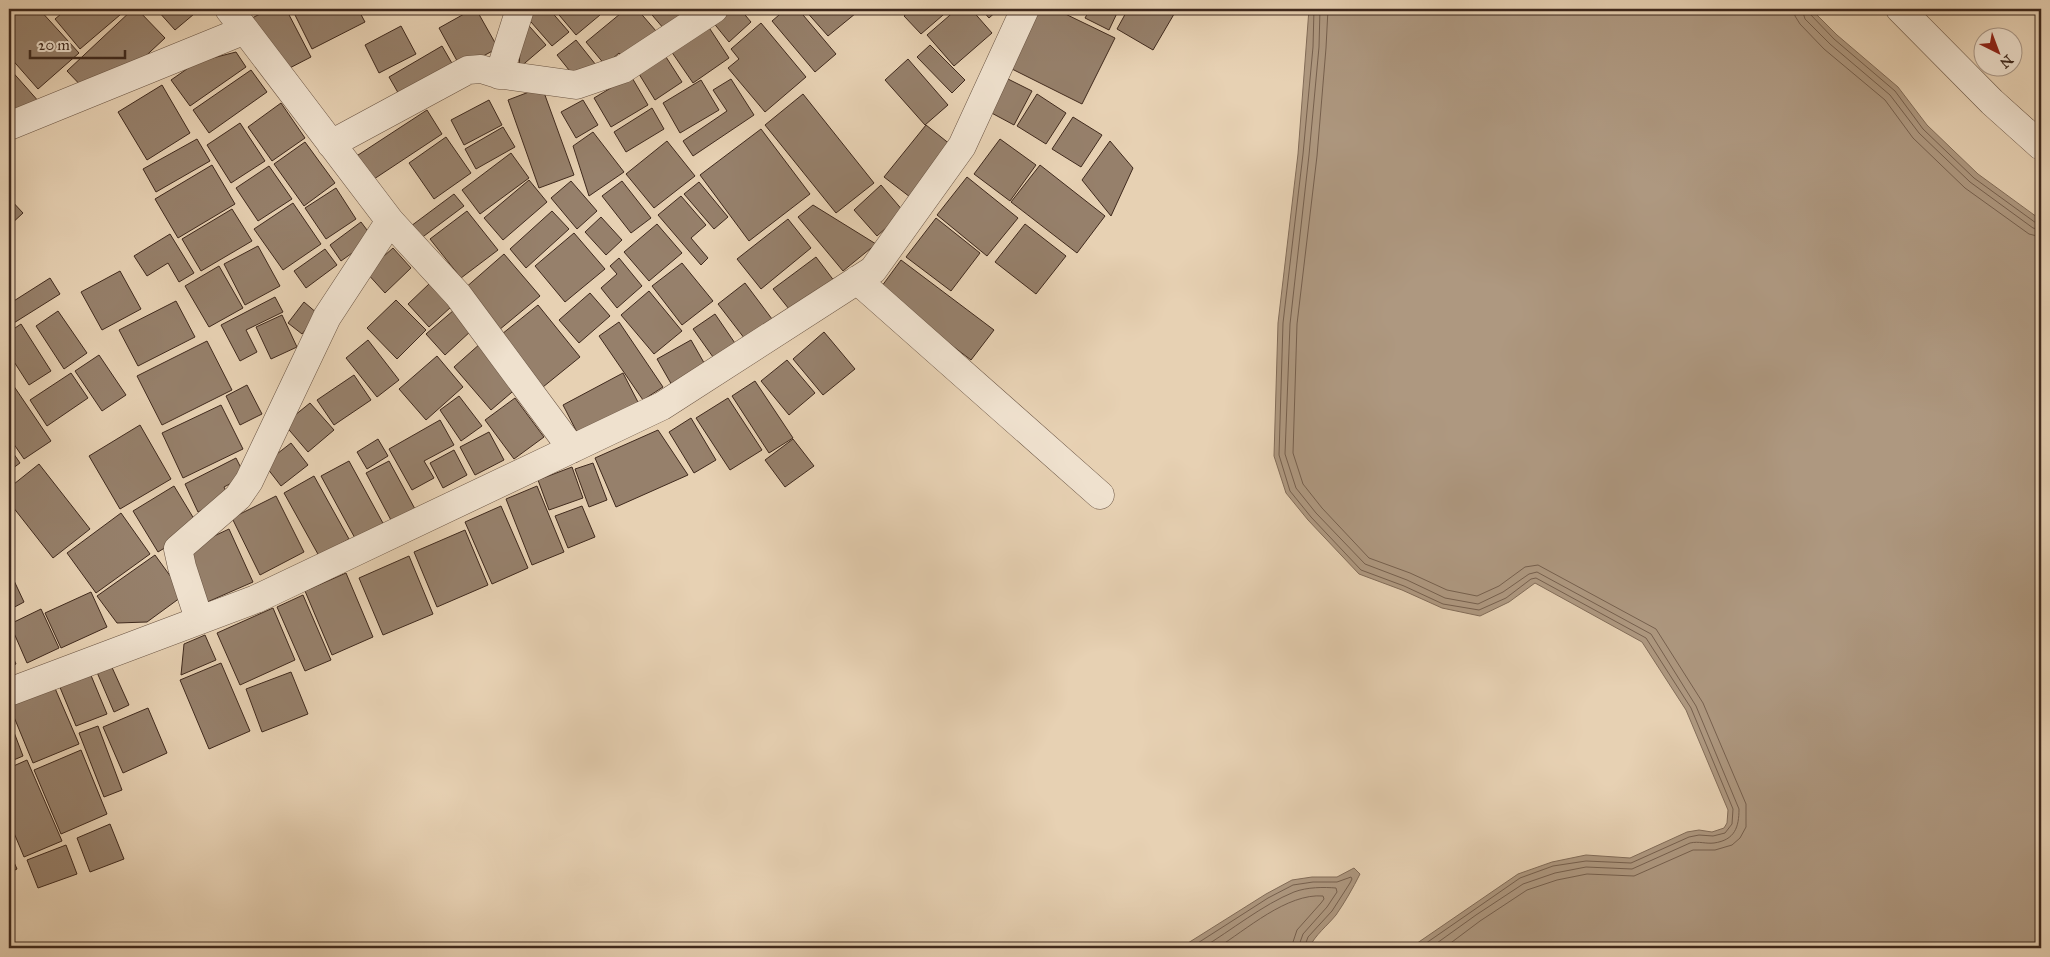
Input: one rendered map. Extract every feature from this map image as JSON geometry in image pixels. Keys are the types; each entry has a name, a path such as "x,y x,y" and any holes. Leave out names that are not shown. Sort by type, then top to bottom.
{"street":[{"path":"499,75 520,9"},
{"path":"330,144 468,70 481,69 499,75 576,85 623,69 714,9"},
{"path":"9,692 256,598 662,406 873,270 962,146 1025,9"},
{"path":"1900,9 1992,102 2041,146"},
{"path":"9,126 237,19 390,221 458,295 572,449"},
{"path":"199,619 178,549 238,497 249,481 327,317 390,221"},
{"path":"857,280 1100,495"}],"water":[{"path":"1309,9 1811,9 1837,35 1898,87 1927,125 1978,174 2041,220 2041,948 1410,948 1518,874 1552,862 1586,855 1630,858 1687,832 1699,830 1712,832 1724,828 1727,823 1728,810 1686,710 1642,642 1535,583 1509,602 1480,616 1442,608 1359,574 1308,520 1286,493 1274,456 1278,323 1298,154"},
{"path":"1354,868 1360,874 1352,890 1336,915 1309,948 1180,948 1266,894 1292,880 1312,877 1337,877"}],"building":[{"path":"9,9 39,9 79,53 38,89 9,56"},
{"path":"67,9 127,9 80,49 55,19"},
{"path":"133,9 137,9 165,38 121,79 86,91 67,71"},
{"path":"161,9 200,9 175,30 158,11"},
{"path":"270,9 286,9 311,57 280,73 252,18"},
{"path":"292,9 358,9 365,22 312,49"},
{"path":"444,9 455,9 447,13"},
{"path":"476,9 498,48 461,68 439,28"},
{"path":"529,9 549,9 569,32 552,46 524,14"},
{"path":"554,9 594,9 600,15 576,35"},
{"path":"626,9 637,9 656,31 623,58 619,53 605,65 586,42"},
{"path":"647,9 698,9 664,29"},
{"path":"727,9 740,9 751,22 729,42 712,21"},
{"path":"786,9 798,9 836,54 815,72 772,21"},
{"path":"804,9 861,9 828,36"},
{"path":"912,9 950,9 921,34 904,16"},
{"path":"957,9 971,9 992,33 954,66 927,35"},
{"path":"981,9 999,9 989,18"},
{"path":"1039,9 1055,9 1115,38 1082,104 1010,68"},
{"path":"1090,9 1119,9 1109,30 1085,18"},
{"path":"1128,9 1177,9 1153,50 1117,29"},
{"path":"522,18 546,45 519,68"},
{"path":"761,23 806,77 765,112 728,68 739,59 731,49"},
{"path":"401,26 416,54 379,73 365,45"},
{"path":"708,26 729,58 693,83 671,51"},
{"path":"576,40 596,65 577,80 557,55"},
{"path":"930,45 965,80 952,93 917,57"},
{"path":"442,46 457,72 404,103 389,77"},
{"path":"236,52 246,67 190,106 171,80 197,62"},
{"path":"666,57 682,82 655,100 639,74"},
{"path":"908,59 948,105 925,125 885,80"},
{"path":"9,68 40,103 9,116"},
{"path":"251,70 267,92 209,133 193,110"},
{"path":"631,76 648,105 611,127 594,98"},
{"path":"1004,77 1032,91 1014,125 986,110"},
{"path":"731,79 754,115 693,156 683,141 727,111 713,90"},
{"path":"701,80 719,110 680,133 663,103"},
{"path":"162,85 190,133 147,160 118,112"},
{"path":"542,87 574,175 539,188 508,100"},
{"path":"803,94 874,183 836,213 765,125"},
{"path":"1037,94 1066,113 1046,144 1017,126"},
{"path":"489,100 502,125 464,145 451,120"},
{"path":"583,100 598,125 576,138 561,112"},
{"path":"281,103 305,138 272,161 248,127"},
{"path":"652,108 664,129 626,152 614,132"},
{"path":"427,110 442,134 371,181 355,157"},
{"path":"1073,117 1102,135 1081,167 1052,149"},
{"path":"240,123 265,161 231,183 207,145"},
{"path":"926,125 951,145 910,197 884,177"},
{"path":"503,127 515,147 476,169 465,149"},
{"path":"761,129 810,194 749,241 700,175"},
{"path":"593,132 624,172 589,196 573,146"},
{"path":"446,137 471,173 434,199 409,163"},
{"path":"197,139 210,161 156,192 143,169"},
{"path":"1000,139 1036,165 1010,201 974,174"},
{"path":"667,141 695,176 654,208 626,174"},
{"path":"1110,141 1133,168 1111,216 1082,180"},
{"path":"305,142 335,183 304,206 274,164"},
{"path":"511,153 529,178 480,214 462,190"},
{"path":"212,165 235,204 178,238 155,199"},
{"path":"1040,165 1105,216 1077,253 1011,202"},
{"path":"269,166 292,199 258,221 236,188"},
{"path":"967,177 1018,218 987,256 937,215"},
{"path":"529,180 547,202 503,240 484,218"},
{"path":"571,181 597,211 577,229 551,198"},
{"path":"622,181 651,218 631,233 602,196"},
{"path":"699,182 728,217 714,229 684,194"},
{"path":"881,185 904,212 877,236 854,210"},
{"path":"336,188 356,219 326,239 305,208"},
{"path":"454,194 464,206 420,239 411,226"},
{"path":"681,196 706,225 691,238 708,258 701,265 658,215"},
{"path":"9,198 23,213 9,226"},
{"path":"293,203 321,244 283,270 254,229"},
{"path":"813,205 876,244 843,271 798,217"},
{"path":"232,209 252,241 201,271 182,239"},
{"path":"467,211 498,250 461,278 430,239"},
{"path":"552,211 569,229 526,268 510,249"},
{"path":"601,217 622,240 606,255 585,232"},
{"path":"936,218 980,253 951,291 906,257"},
{"path":"788,219 811,248 761,289 737,259"},
{"path":"361,222 373,238 341,261 330,245"},
{"path":"657,224 682,253 649,281 624,252"},
{"path":"1025,224 1066,256 1036,294 995,262"},
{"path":"574,233 605,269 565,302 535,266"},
{"path":"170,234 194,273 179,282 168,263 147,276 134,256"},
{"path":"258,246 280,286 245,305 224,264"},
{"path":"393,248 411,268 385,293 366,272"},
{"path":"325,249 337,265 306,288 294,271"},
{"path":"504,254 540,296 499,330 464,289"},
{"path":"816,257 835,282 793,314 773,289"},
{"path":"619,258 642,286 617,308 601,288 617,274 610,266"},
{"path":"901,260 994,330 971,360 879,290"},
{"path":"682,263 713,301 682,325 652,286"},
{"path":"219,266 243,308 209,327 185,286"},
{"path":"120,271 141,309 102,330 81,292"},
{"path":"50,278 60,294 9,326 9,304"},
{"path":"745,283 775,323 748,343 718,304"},
{"path":"429,284 451,307 429,327 408,304"},
{"path":"649,291 682,331 654,354 621,315"},
{"path":"590,293 610,316 579,343 559,320"},
{"path":"275,297 283,312 246,330 257,352 240,361 221,325"},
{"path":"396,300 426,330 397,359 367,328"},
{"path":"176,301 195,337 138,366 119,330"},
{"path":"304,302 318,314 302,334 288,323"},
{"path":"538,305 580,357 543,387 502,334"},
{"path":"454,310 472,330 445,355 426,334"},
{"path":"58,311 87,353 64,369 36,326"},
{"path":"715,314 739,349 718,364 693,329"},
{"path":"282,315 297,347 271,359 256,327"},
{"path":"619,322 663,387 643,400 599,336"},
{"path":"21,324 51,371 29,385 9,354 9,332"},
{"path":"824,332 855,369 823,395 793,359"},
{"path":"368,340 399,380 377,397 346,358"},
{"path":"691,340 707,368 673,387 657,359"},
{"path":"207,341 232,390 162,425 137,376"},
{"path":"481,343 518,387 491,410 454,367"},
{"path":"99,355 126,395 102,411 75,371"},
{"path":"437,356 463,387 426,420 399,389"},
{"path":"787,360 815,393 789,415 761,381"},
{"path":"71,373 88,398 47,426 30,400"},
{"path":"623,373 640,406 580,438 563,405"},
{"path":"354,375 371,400 334,425 317,400"},
{"path":"9,379 51,441 24,459 9,437"},
{"path":"755,381 793,438 769,453 732,396"},
{"path":"247,385 262,414 240,425 226,396"},
{"path":"459,396 482,426 461,441 440,410"},
{"path":"515,398 544,437 514,459 485,420"},
{"path":"728,398 762,450 730,470 696,418"},
{"path":"310,403 334,430 308,452 284,424"},
{"path":"221,405 243,449 183,478 162,433"},
{"path":"691,418 716,460 694,473 669,432"},
{"path":"440,420 454,445 424,461 434,478 412,490 389,449"},
{"path":"140,425 171,479 120,509 89,456"},
{"path":"658,430 688,475 616,507 595,458"},
{"path":"489,432 504,460 475,475 460,447"},
{"path":"378,439 388,456 367,469 357,452"},
{"path":"793,439 814,466 785,487 765,460"},
{"path":"291,443 308,465 281,486 264,464"},
{"path":"9,447 20,463 9,471"},
{"path":"454,450 467,475 443,488 430,463"},
{"path":"236,458 245,476 224,487 229,498 198,512 185,484"},
{"path":"349,461 384,525 356,540 321,476"},
{"path":"389,461 415,509 392,522 366,473"},
{"path":"593,463 607,500 589,507 575,469"},
{"path":"39,464 90,529 53,558 9,502 9,488"},
{"path":"572,467 583,498 549,510 538,480"},
{"path":"314,476 349,539 319,556 284,493"},
{"path":"174,486 199,527 158,552 133,511"},
{"path":"537,486 564,552 532,565 506,499"},
{"path":"276,496 304,552 260,575 232,518"},
{"path":"501,506 528,568 492,584 465,522"},
{"path":"582,506 595,537 568,548 555,516"},
{"path":"121,513 150,554 96,593 67,553"},
{"path":"229,529 253,582 205,603 182,551"},
{"path":"465,530 488,585 437,607 414,552"},
{"path":"155,555 184,595 147,622 117,623 97,596"},
{"path":"409,556 433,614 383,635 359,578"},
{"path":"9,570 24,602 9,610"},
{"path":"346,573 373,637 332,655 305,591"},
{"path":"91,592 107,627 61,648 45,613"},
{"path":"303,595 331,660 305,671 277,607"},
{"path":"273,608 295,660 240,685 217,633"},
{"path":"41,609 59,648 27,663 10,624"},
{"path":"205,635 216,660 181,675 184,644"},
{"path":"9,649 16,664 9,667"},
{"path":"110,663 129,705 114,712 96,670"},
{"path":"221,663 250,731 209,749 180,680"},
{"path":"291,672 308,714 262,732 246,689"},
{"path":"90,673 107,714 76,726 59,685"},
{"path":"54,686 79,744 33,763 9,705"},
{"path":"148,708 167,753 123,773 103,727"},
{"path":"9,719 23,756 9,762"},
{"path":"98,726 122,790 104,797 79,733"},
{"path":"81,750 107,814 61,834 34,770"},
{"path":"27,760 62,841 24,857 9,821 9,768"},
{"path":"110,824 124,859 90,872 77,838"},
{"path":"66,845 77,874 38,888 27,860"},
{"path":"9,851 17,869 9,873"}]}
